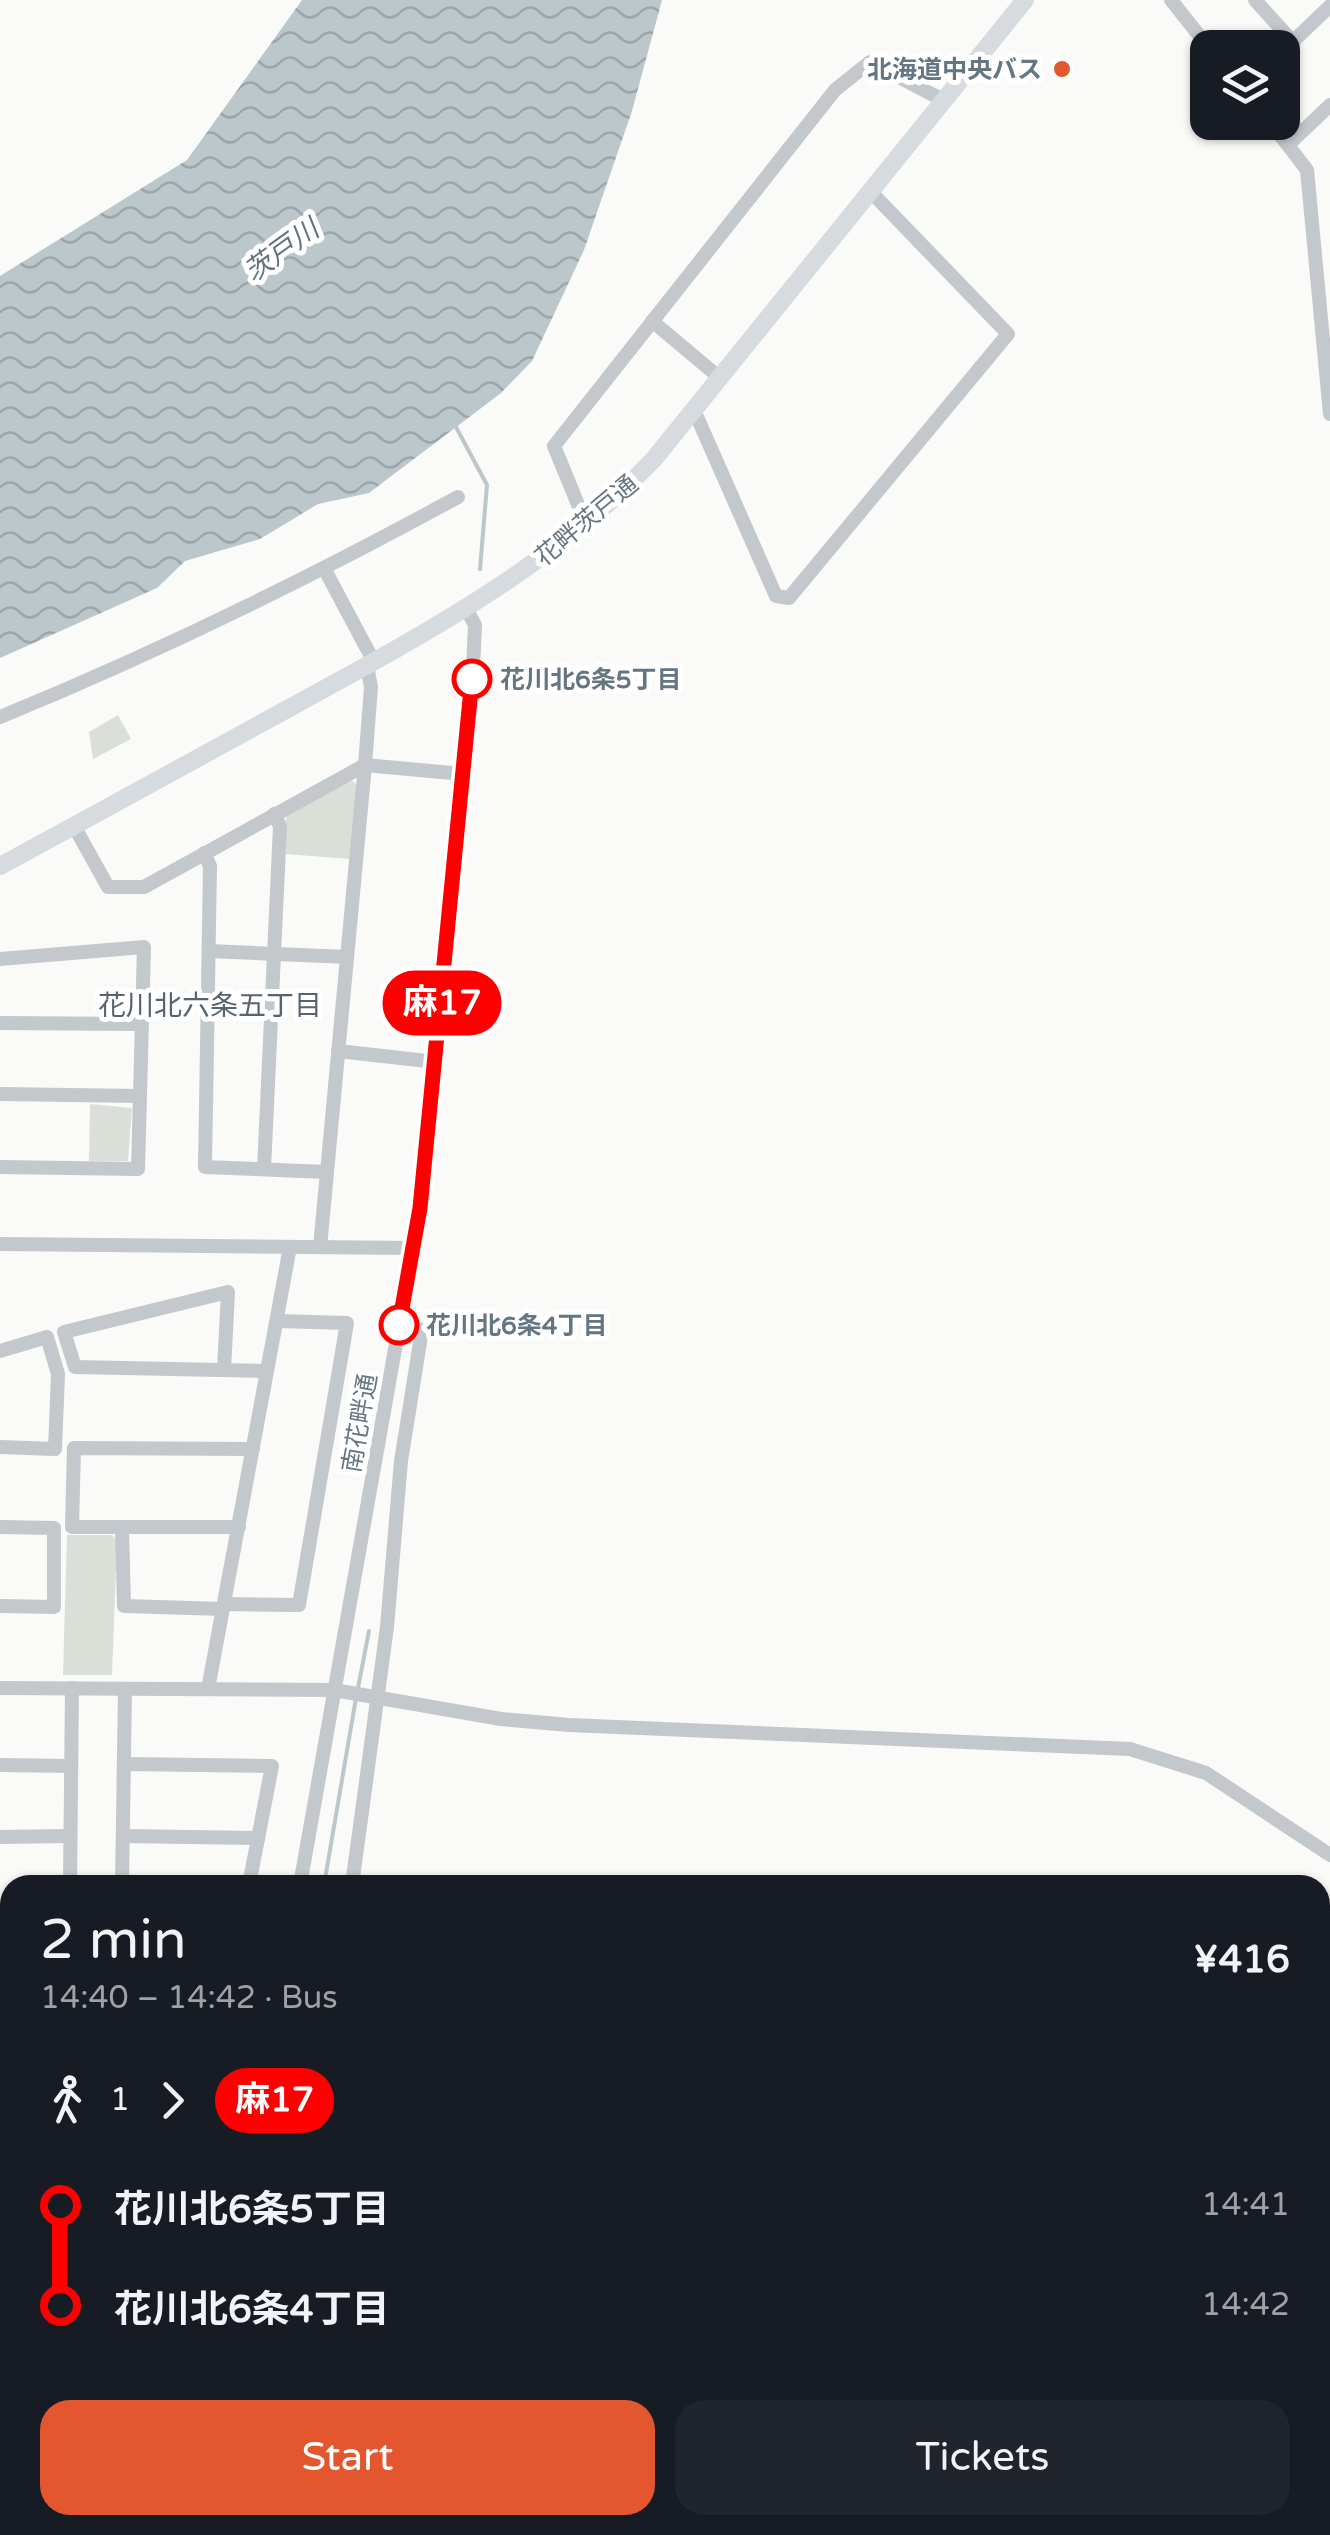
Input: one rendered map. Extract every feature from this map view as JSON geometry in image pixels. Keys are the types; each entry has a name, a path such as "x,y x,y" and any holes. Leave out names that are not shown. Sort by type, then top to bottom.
{"main road":[{"name":"花畔茨戸通","path":"0,866 466,610 586,524 654,459 1025,0"}],"street":[{"path":"1170,0 1194,30"},
{"path":"1255,0 1276,30"},
{"path":"1300,35 1330,6"},
{"path":"586,524 554,446 835,90 870,62 945,101"},
{"path":"1288,145 1330,105"},
{"path":"1284,140 1308,170 1330,414"},
{"path":"694,410 776,596 789,598 1008,334 872,193"},
{"path":"652,321 720,378"},
{"path":"0,717 152,655 325,570 458,497"},
{"path":"320,1247 372,687 370,664 325,570"},
{"name":"南花畔通","path":"302,1875 340,1692 413,1248 436,1062 476,625 466,610"},
{"path":"74,826 108,887 144,887 366,765 463,774"},
{"path":"264,1169 280,826 274,814"},
{"path":"204,853 210,866 206,1167 327,1172"},
{"path":"0,959 144,946 138,1024 138,1169 0,1167"},
{"path":"208,951 347,957"},
{"path":"0,1023 138,1024"},
{"path":"338,1051 436,1062"},
{"path":"0,1094 139,1096"},
{"path":"0,1244 413,1248"},
{"path":"208,1690 290,1247"},
{"path":"224,1370 228,1292 64,1332 75,1367 267,1371"},
{"path":"122,1527 124,1606 298,1606 347,1323 276,1321"},
{"path":"353,1875 369,1697 387,1627 400,1461 422,1330 399,1325"},
{"path":"0,1350 47,1337 58,1374 56,1450 0,1448"},
{"path":"238,1527 72,1527 74,1448 253,1449"},
{"path":"0,1527 54,1528 54,1607 0,1606"},
{"path":"0,1688 340,1692 569,1725 1130,1749 1206,1773 1330,1855"},
{"path":"70,1875 72,1688"},
{"path":"122,1875 125,1689"},
{"path":"124,1764 272,1766 251,1875"},
{"path":"0,1765 71,1766"},
{"path":"0,1836 70,1836"},
{"path":"123,1836 258,1838"}],"green space":[{"path":"118,715 131,739 93,759 89,732"},
{"path":"351,780 358,785 350,859 286,854 286,815"},
{"path":"90,1104 132,1108 128,1161 89,1161"},
{"path":"67,1535 112,1535 117,1541 112,1675 63,1675"}],"water":[{"name":"茨戸川","path":"302,0 662,0 632,111 584,250 532,361 501,393 369,493 318,504 260,539 185,561 157,588 0,658 0,276 187,160"}],"waterway":[{"path":"456,427 487,485 480,569"},
{"path":"358,1688 369,1631"},
{"path":"326,1875 356,1698"}],"bus line":[{"name":"麻17","path":"399,1325 420,1208 472,679"}],"place":[{"name":"北海道中央バス","path":"1062,69"},
{"name":"花川北6条5丁目","path":"472,679"},
{"name":"花川北6条4丁目","path":"399,1325"}],"district":[{"name":"花川北六条五丁目","path":"210,1005"}]}
